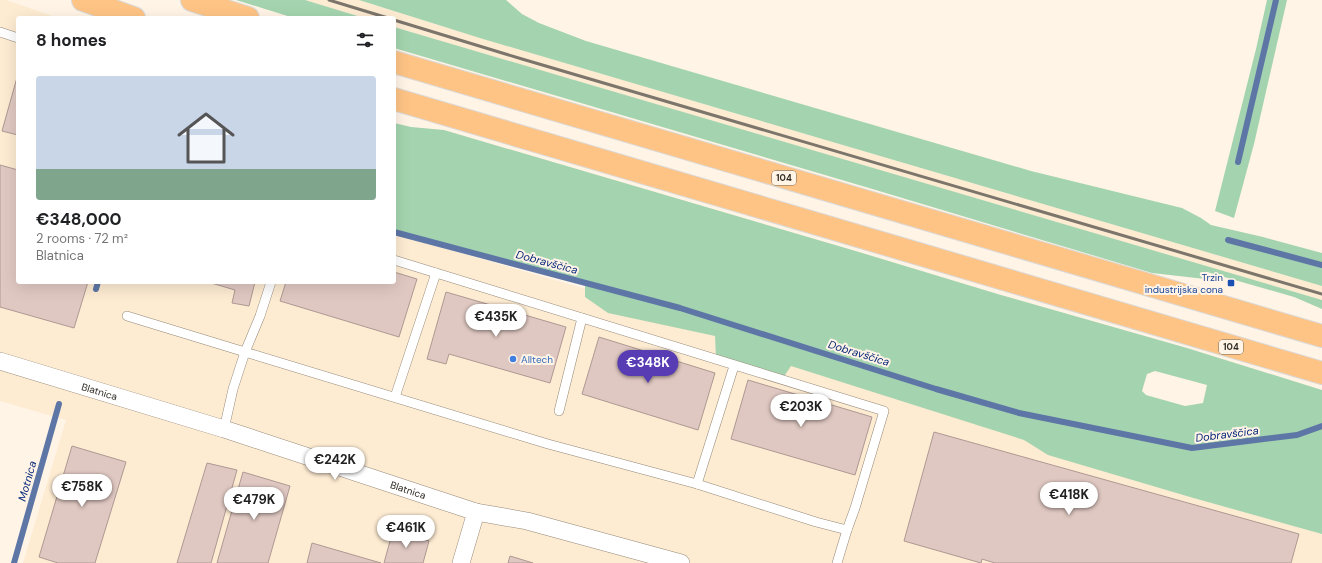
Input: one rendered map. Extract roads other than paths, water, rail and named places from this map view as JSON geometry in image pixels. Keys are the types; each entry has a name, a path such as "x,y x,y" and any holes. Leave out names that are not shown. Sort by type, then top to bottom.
{"main road":[{"path":"83,0 128,16"},
{"path":"192,0 242,16"},
{"name":"104","path":"396,63 1322,336"},
{"name":"104","path":"396,100 1322,373"}],"street":[{"name":"Blatnica","path":"0,361 224,429 476,512 527,521 682,563"},
{"path":"461,563 476,512"}],"lane":[{"path":"0,32 16,37"},
{"path":"396,261 884,411 837,563"},
{"path":"395,397 436,273"},
{"path":"224,429 233,389 270,284"},
{"path":"127,316 548,444 697,484 808,520 847,530"},
{"path":"559,411 582,318"},
{"path":"697,484 734,366"}],"waterway":[{"path":"1238,162 1276,0"},
{"name":"Dobravščica","path":"396,233 680,308 936,389 1019,413 1192,448 1297,435 1322,426"},
{"path":"1228,240 1322,265"},
{"name":"Motnica","path":"96,289 97,284"},
{"name":"Motnica","path":"14,563 59,404"}],"railway":[{"path":"329,0 381,16"},
{"path":"396,21 1322,294"}],"place":[{"name":"Trzin industrijska cona","path":"1231,283"},
{"name":"Alltech","path":"513,359"}]}
